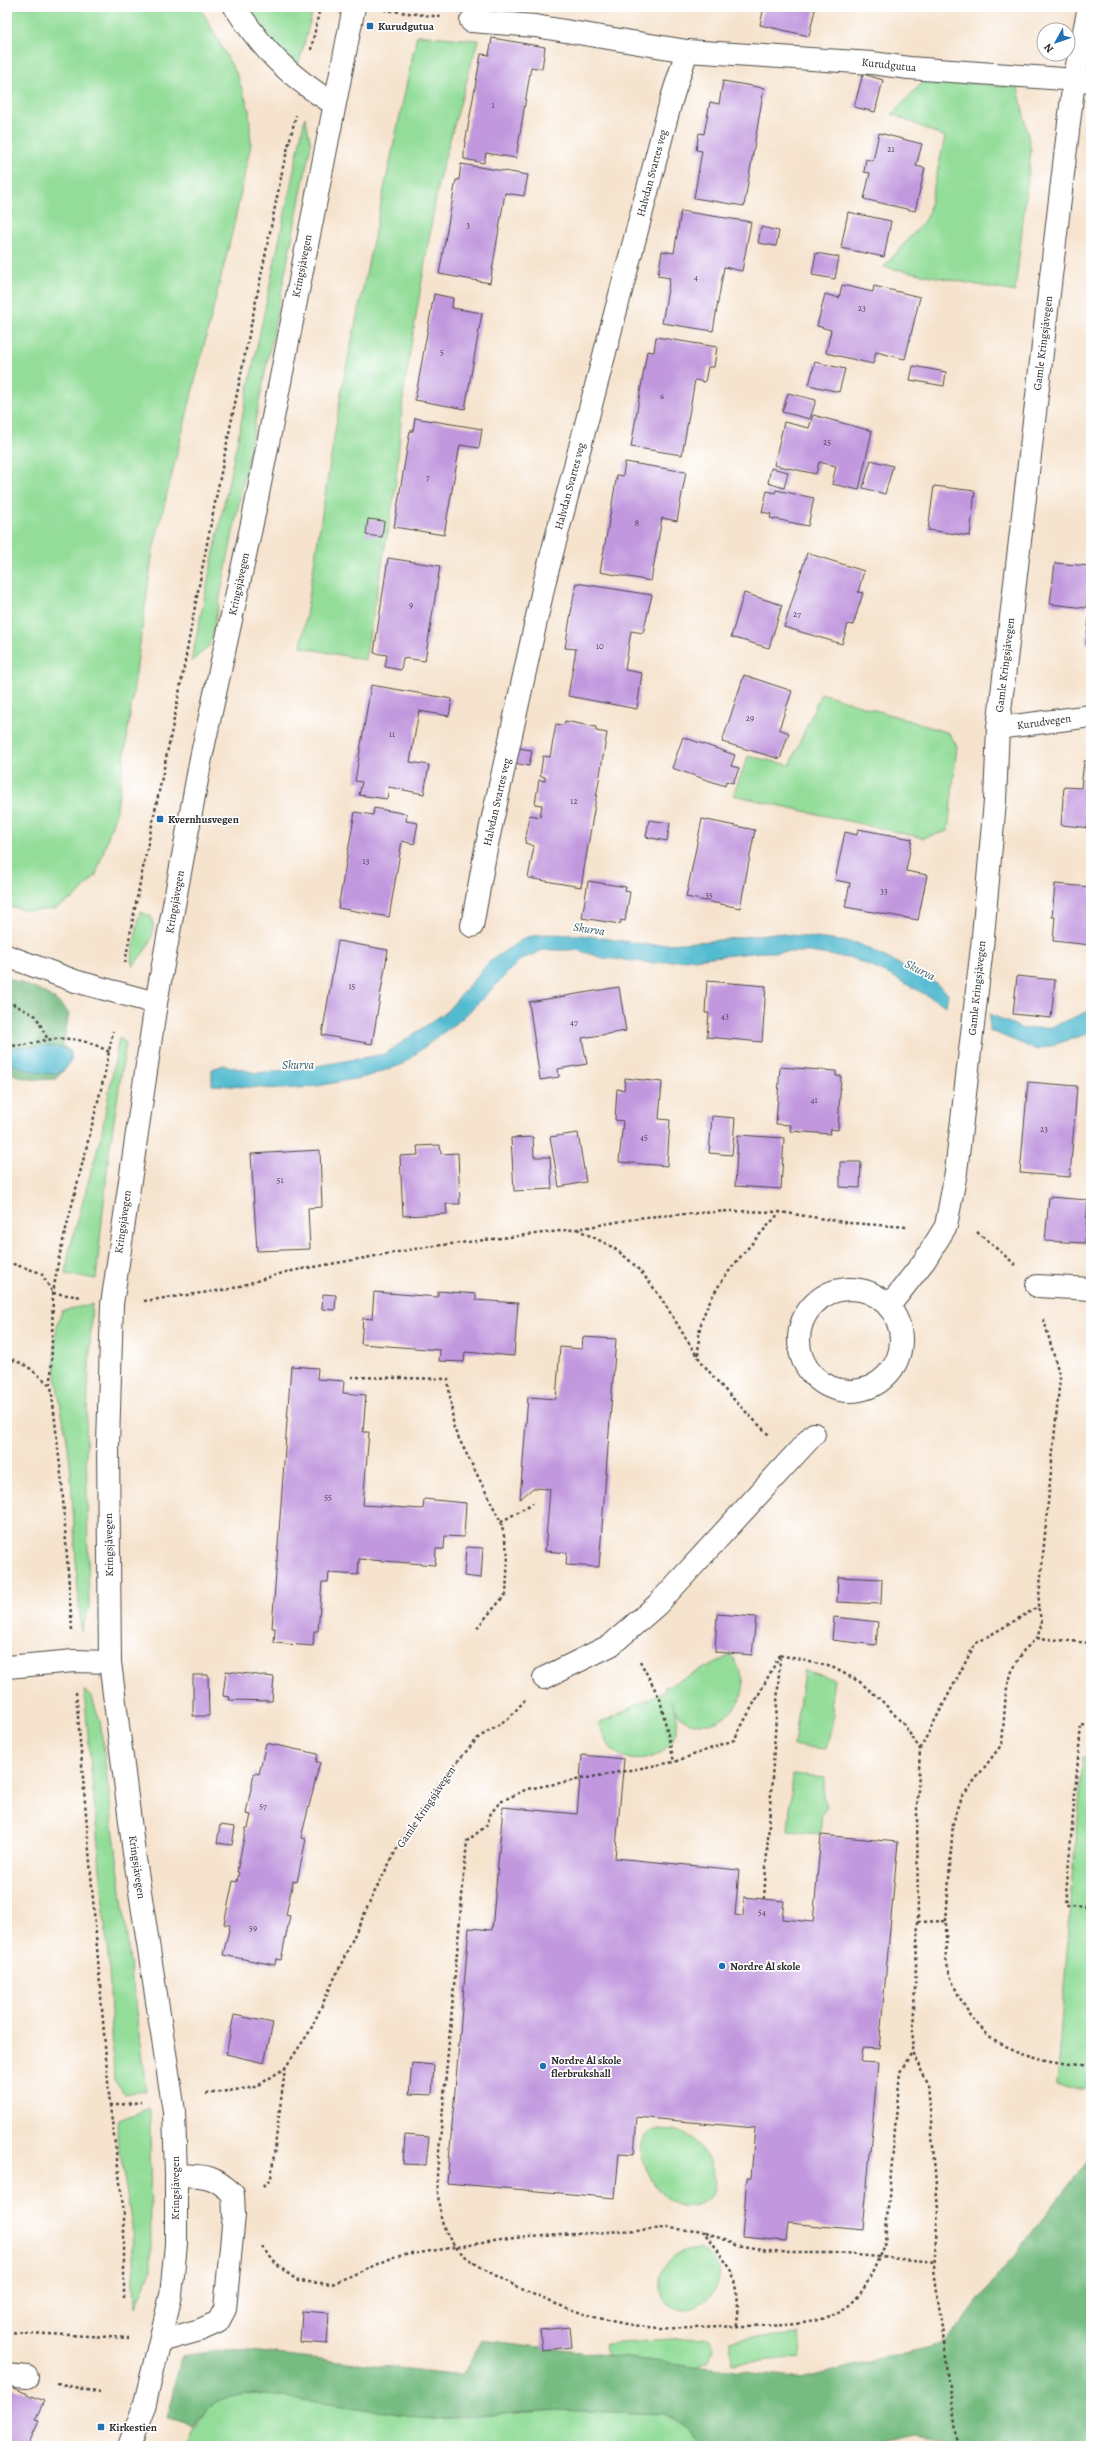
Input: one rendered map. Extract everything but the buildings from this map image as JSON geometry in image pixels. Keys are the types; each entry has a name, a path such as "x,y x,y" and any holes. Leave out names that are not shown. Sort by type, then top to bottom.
{"street":[{"path":"235,7 251,32 276,62 303,85 334,104"},
{"name":"Kringsjåvegen","path":"128,2446 144,2407 162,2341 171,2295 176,2244 176,2175 174,2110 134,1852 110,1662 108,1445 112,1304 156,1003 201,758 254,514 354,7"},
{"name":"Gamle Kringsjåvegen","path":"889,1306 924,1260 946,1226 956,1172 982,947 995,801 998,728 1082,80 1089,7"},
{"name":"Kurudgutua","path":"471,21 535,26 687,51 872,63 909,68 1082,80"},
{"name":"Halvdan Svartes veg","path":"472,926 486,849 545,580 671,101 687,51"},
{"name":"Kurudvegen","path":"998,728 1091,716"},
{"path":"7,956 75,982 156,1003"},
{"path":"1037,1286 1091,1289"},
{"path":"849,1288 871,1292 889,1306 900,1327 901,1350 892,1371 874,1386 852,1392 829,1387 810,1374 800,1353 799,1330 809,1309 826,1294 849,1288"},
{"path":"544,1678 611,1645 657,1605 814,1434"},
{"path":"7,1667 74,1661 110,1662"},
{"path":"162,2341 200,2330 218,2322 225,2309 234,2214 234,2194 219,2180 204,2176 176,2175"}],"path":[{"path":"125,965 136,898 283,166 320,7"},
{"path":"380,9 471,21"},
{"path":"7,1001 36,1016 48,1040"},
{"path":"113,1031 59,1257 53,1294 51,1385 62,1484 74,1661 94,1885 110,2106 124,2213 124,2298"},
{"path":"7,1045 18,1046 58,1038 95,1043 109,1052"},
{"path":"144,1301 230,1289 286,1272 426,1247 577,1229 644,1217 729,1211 780,1212 850,1223 907,1227"},
{"path":"698,1355 701,1325 711,1298 735,1265 780,1212"},
{"path":"577,1229 615,1249 637,1268 658,1291 698,1355 728,1394 793,1458"},
{"path":"976,1232 1005,1255 1037,1286 1046,1332 1060,1377 1038,1607 1042,1623 1037,1638 1024,1650 1012,1671 1006,1692 1002,1744 962,1797 953,1823 946,1921 947,1963 956,1991 972,2017 992,2039 1044,2059 1091,2066"},
{"path":"7,1262 41,1273 53,1294"},
{"path":"53,1294 82,1297"},
{"path":"7,1357 27,1366 51,1385"},
{"path":"351,1377 448,1379 454,1429 501,1522 508,1555 506,1594 474,1630"},
{"path":"501,1522 533,1503"},
{"path":"780,1655 734,1740 674,1762 527,1789 500,1802 491,1813 486,1826 467,1841 437,2174 440,2221 455,2247 492,2274 534,2296 576,2312 610,2320 660,2328 800,2325 828,2317 846,2307 856,2298 867,2282 879,2257 884,2242 900,2072 912,2052 918,1922 917,1810 920,1749 975,1644 1038,1607"},
{"path":"1037,1638 1091,1643"},
{"path":"780,1655 832,1667 860,1682 896,1715 920,1749"},
{"path":"764,1899 780,1655"},
{"path":"639,1660 660,1699 674,1762"},
{"name":"Gamle Kringsjåvegen","path":"285,2068 310,2031 375,1891 404,1835 443,1778 478,1738 509,1718"},
{"path":"1091,1726 1081,1725 1065,1906 1091,1907"},
{"path":"918,1922 946,1921"},
{"path":"912,2052 928,2084 938,2210 935,2262 958,2446"},
{"path":"206,2094 256,2087 285,2068"},
{"path":"285,2068 271,2178 252,2200 234,2214 277,2265 298,2280 332,2284 393,2257 514,2238 668,2228 705,2232 735,2245 788,2253 834,2253 935,2262"},
{"path":"110,2106 141,2102"},
{"path":"705,2232 732,2271 736,2290 738,2326"},
{"path":"7,2332 116,2337"},
{"path":"17,2376 100,2393"}],"green space":[{"path":"7,7 200,7 237,75 249,109 251,144 233,229 153,550 117,809 96,875 77,896 55,909 30,911 7,906"},
{"path":"249,7 309,7 312,14 299,63 275,46 264,33"},
{"path":"417,35 478,40 439,179 404,388 395,491 365,660 301,647 342,387"},
{"path":"925,80 1018,87 1031,150 1015,292 884,267 927,218 945,137 892,114"},
{"path":"305,117 311,144 212,637 208,647 191,662"},
{"path":"821,693 949,733 957,746 948,831 923,838 733,795 748,756 790,765"},
{"path":"140,912 151,916 153,930 150,943 133,966 131,960"},
{"path":"7,978 49,995 69,1014 63,1046 71,1052 71,1061 56,1079 24,1078 7,1070"},
{"path":"119,1038 126,1043 109,1153 96,1279 66,1274 69,1251 101,1136"},
{"path":"92,1304 86,1434 89,1608 81,1631 70,1464 57,1386 55,1347 57,1328 62,1311"},
{"path":"731,1655 743,1680 743,1692 731,1711 710,1723 699,1724 688,1721 678,1714 671,1701 677,1717 677,1728 674,1738 661,1753 652,1757 632,1759 623,1757 609,1746 598,1724 665,1691 664,1688"},
{"path":"804,1670 834,1679 831,1702 834,1715 826,1749 794,1746"},
{"path":"84,1690 92,1698 100,1721 146,2091 124,2094 114,2080 109,1968"},
{"path":"1083,1757 1091,1758 1091,2089 1056,2086"},
{"path":"793,1774 825,1777 823,1796 827,1806 822,1814 820,1834 788,1831"},
{"path":"150,2108 151,2271 135,2308 132,2227 117,2132 119,2120"},
{"path":"659,2129 676,2130 688,2136 705,2154 711,2165 714,2177 714,2188 709,2197 699,2204 688,2206 679,2205 670,2201 655,2186 650,2177 642,2154 641,2144 642,2140 647,2134"},
{"path":"1091,2157 1091,2446 973,2446 914,2435 863,2446 707,2446 700,2445 684,2425 664,2414 557,2410 434,2419 255,2393 220,2401 205,2411 194,2427 167,2418 181,2356 232,2349 462,2375 482,2340 801,2379 945,2343"},
{"path":"699,2249 713,2258 719,2269 718,2282 712,2294 702,2303 691,2309 678,2309 667,2303 663,2296 660,2289 661,2274 674,2256 683,2251"},
{"path":"799,2334 801,2357 732,2364 730,2340"},
{"path":"708,2338 713,2348 709,2361 695,2368 608,2361 605,2344"},
{"path":"255,2393 434,2419 557,2410 664,2414 684,2425 693,2433 700,2446 188,2446 198,2421 211,2406 229,2397"}],"water":[{"path":"774,933 857,943 931,980 948,993 946,1006 892,976 854,959 810,952 761,952 654,963 603,958 577,950 543,950 520,960 465,1016 401,1065 365,1077 312,1087 282,1089 212,1085 212,1069 224,1065 256,1073 305,1068 385,1054 447,1011 490,961 526,937 546,934 581,935 650,945 711,941"},
{"path":"1091,1010 1091,1033 1037,1050 989,1030 990,1014 1023,1029 1051,1027"},
{"path":"49,1046 71,1052 69,1063 64,1070 57,1073 47,1074 8,1063 7,1047"}],"place":[{"name":"Kurudgutua","path":"370,26"},
{"name":"Kvernhusvegen","path":"160,819"},
{"name":"Nordre Ål skole","path":"722,1966"},
{"name":"Nordre Ål skole flerbrukshall","path":"543,2066"},
{"name":"Kirkestien","path":"101,2427"}],"water label":[{"name":"Skurva","path":"589,929"},
{"name":"Skurva","path":"920,970"},
{"name":"Skurva","path":"298,1065"}]}
